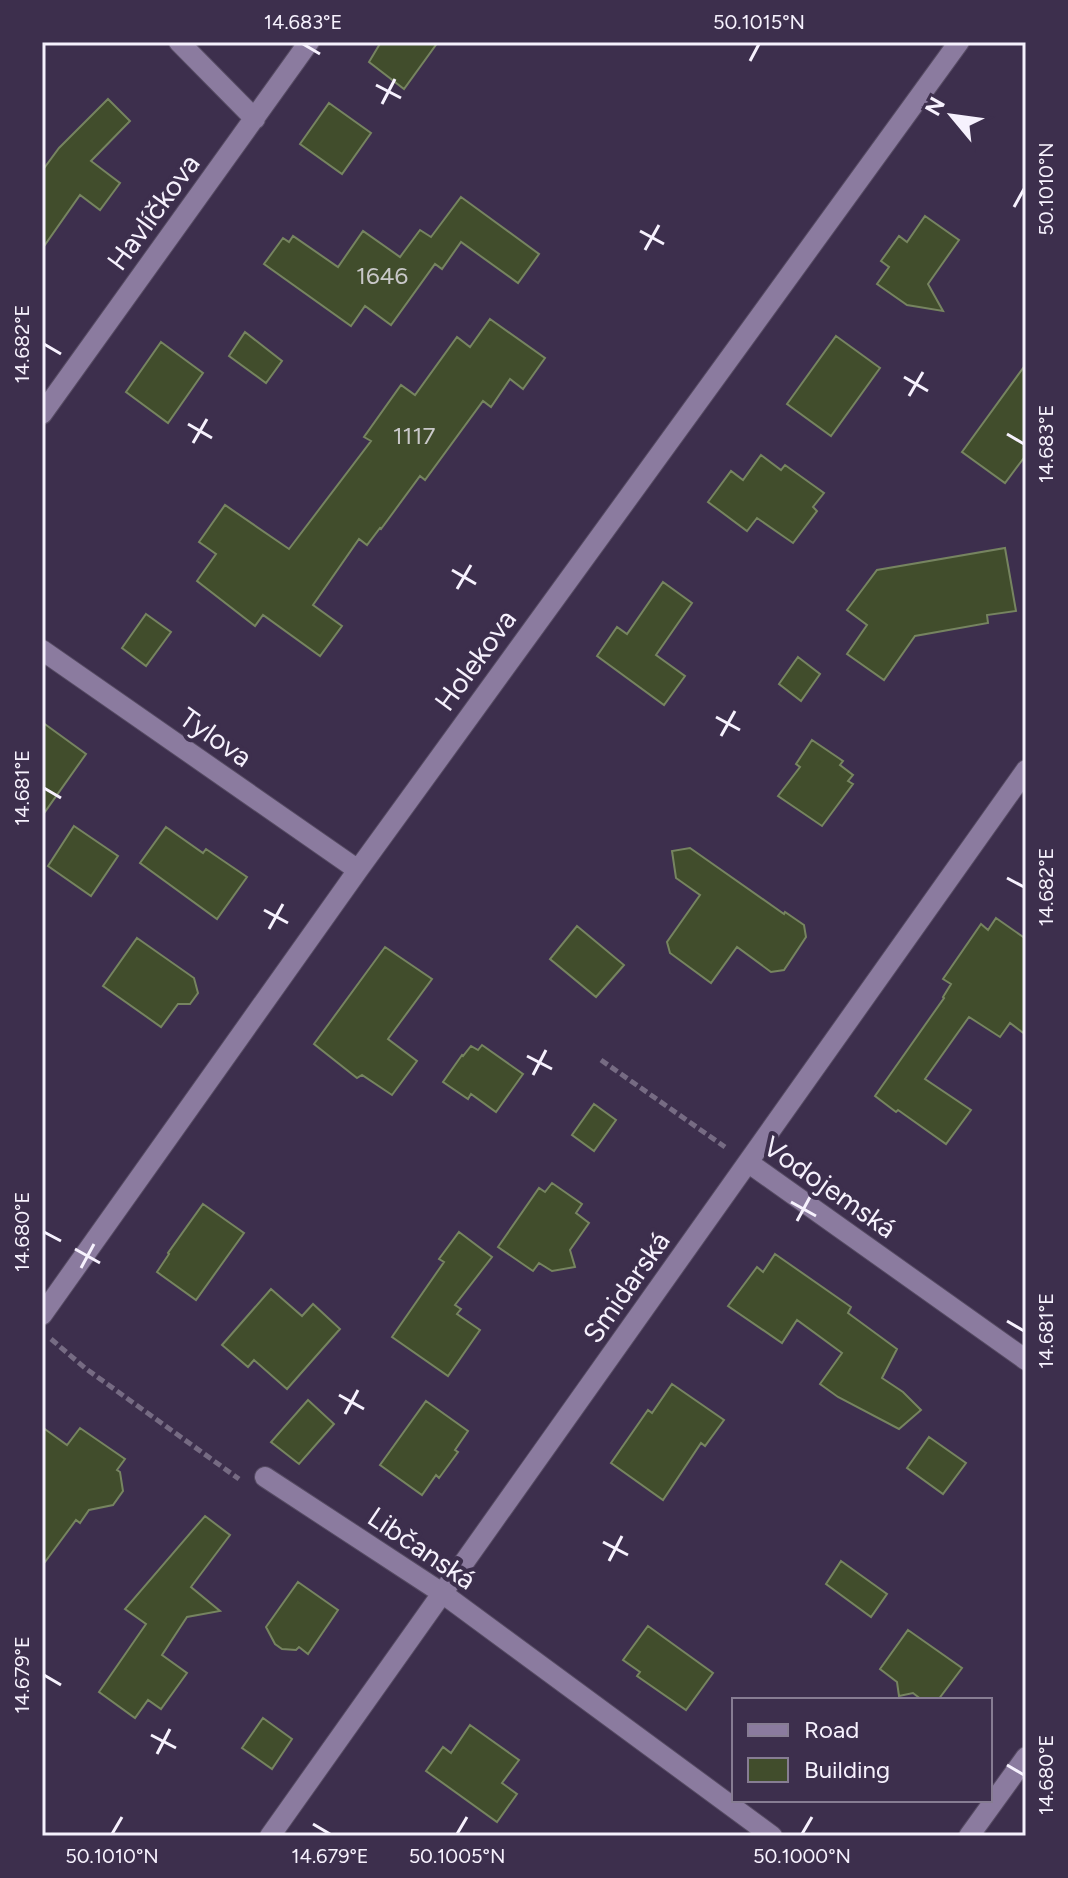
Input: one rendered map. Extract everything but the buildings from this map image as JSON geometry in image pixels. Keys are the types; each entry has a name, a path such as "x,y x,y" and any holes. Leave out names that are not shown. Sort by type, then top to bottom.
{"street":[{"path":"179,42 255,119"},
{"name":"Havlíčkova","path":"42,414 309,42"},
{"name":"Holekova","path":"44,1322 358,870 959,42"},
{"name":"Tylova","path":"42,650 358,870"},
{"name":"Smidarská","path":"270,1836 1026,770"},
{"name":"Vodojemská","path":"749,1163 1026,1360"},
{"name":"Libčanská","path":"265,1477 442,1593 772,1836"},
{"path":"969,1836 1026,1757"}],"path":[{"name":"Vodojemská","path":"601,1060 749,1163"},
{"path":"44,1322 51,1339 85,1368 239,1479 265,1477"}]}
